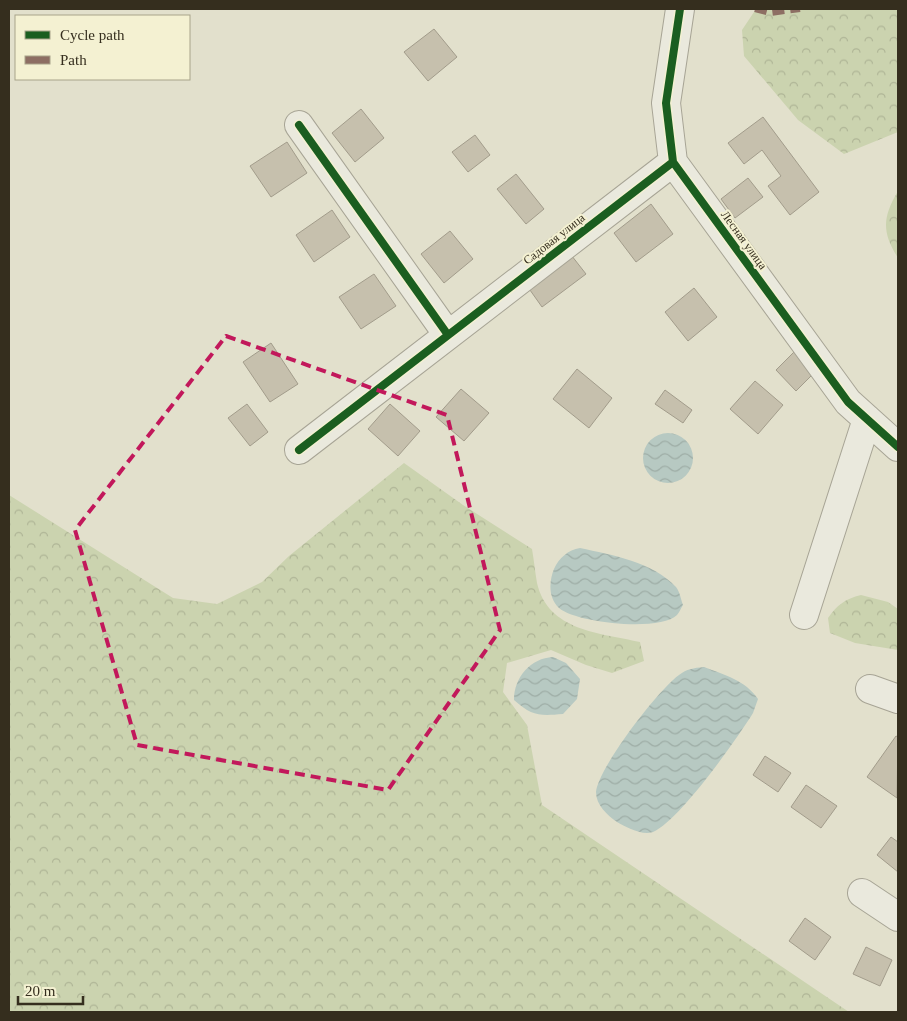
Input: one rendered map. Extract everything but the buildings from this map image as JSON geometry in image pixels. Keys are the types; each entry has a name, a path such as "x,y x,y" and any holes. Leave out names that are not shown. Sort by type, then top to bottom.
{"street":[{"name":"Лесная улица","path":"680,9 666,103 673,162 848,402 898,447"},
{"path":"298,125 448,335"},
{"name":"Садовая улица","path":"299,450 673,162"},
{"path":"804,615 867,419"},
{"path":"870,689 898,699"},
{"path":"862,893 898,917"}],"highlighted area":[{"path":"226,336 447,415 500,630 388,790 137,745 75,530"}],"green space":[{"path":"756,9 898,9 898,132 844,154 798,120 744,56 742,30"},
{"path":"898,191 898,258 889,240 886,225 889,209"},
{"path":"404,463 463,505 532,549 537,583 543,599 552,611 578,627 640,642 644,661 612,673 586,665 551,650 507,663 503,692 527,725 542,805 849,1012 9,1012 9,495 173,598 217,604 262,582 289,556"},
{"path":"861,595 888,602 898,609 898,650 855,643 830,633 828,618 831,613 850,598"}],"water":[{"path":"663,433 673,433 686,440 693,453 693,463 686,476 673,483 663,483 654,479 647,472 643,463 643,453 647,444 654,437"},
{"path":"580,548 631,561 656,571 667,578 676,587 683,605 677,615 668,620 654,623 618,624 582,618 559,608 551,594 552,574 564,555"},
{"path":"553,657 566,663 580,679 577,699 563,714 536,714 514,700 517,684 525,670 531,665 545,658"},
{"path":"704,667 734,679 753,692 758,699 753,713 707,778 664,825 653,832 644,833 617,822 603,809 596,797 599,781 607,766 644,712 670,683 690,669"}],"marked path":[{"path":"755,9 770,13 800,9"}],"cycle path":[{"path":"680,9 666,103 673,162 848,402 898,447"},
{"path":"299,125 448,335"},
{"path":"299,450 673,162"}]}
